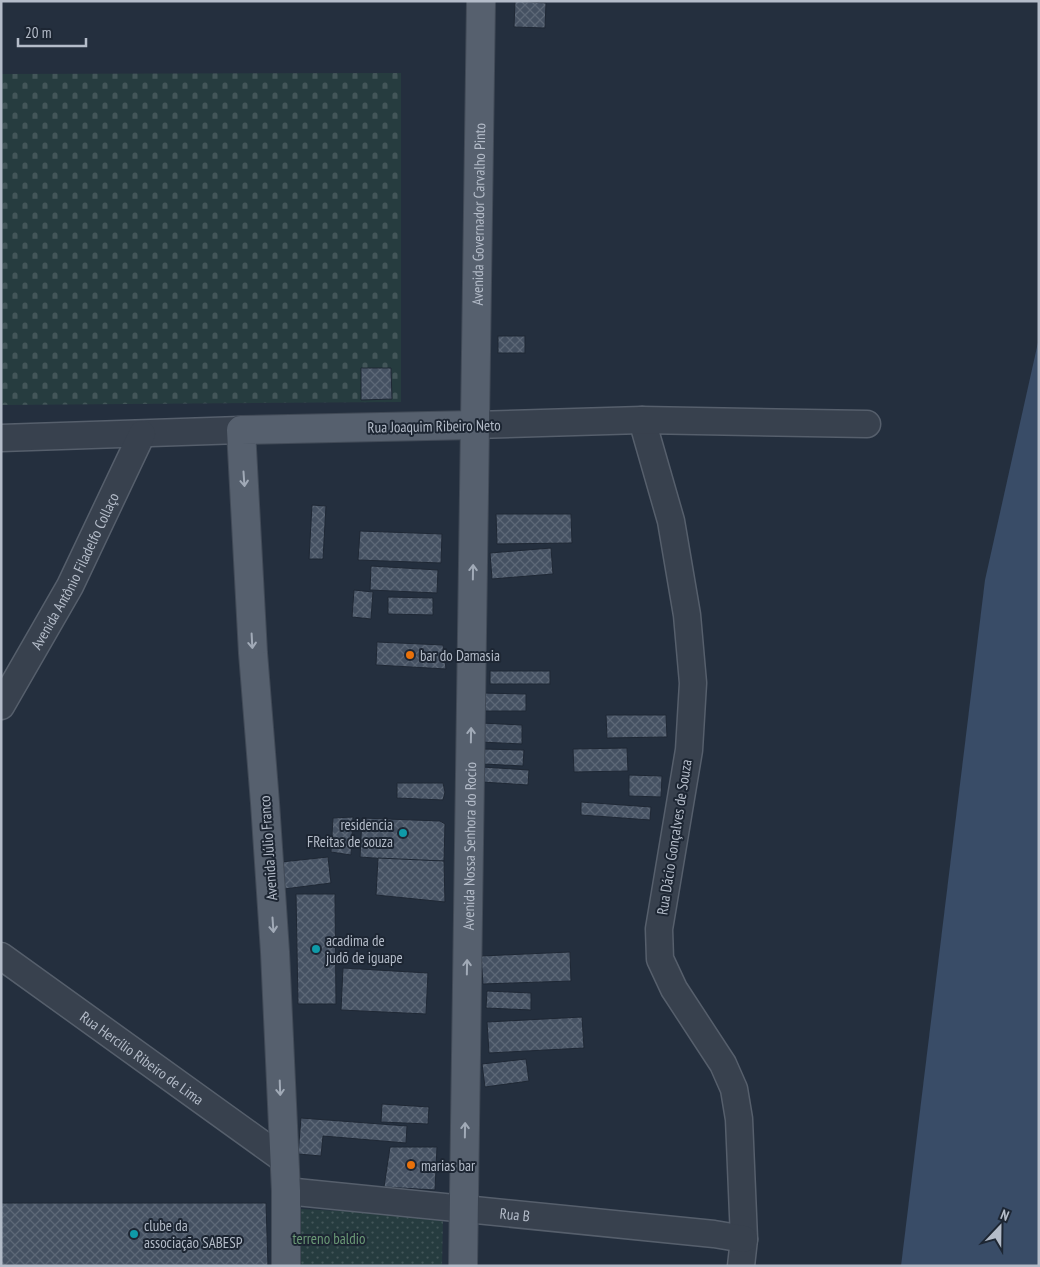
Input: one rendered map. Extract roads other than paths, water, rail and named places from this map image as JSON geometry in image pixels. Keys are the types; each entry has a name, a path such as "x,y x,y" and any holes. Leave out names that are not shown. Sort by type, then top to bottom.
{"main road":[{"name":"Avenida Governador Carvalho Pinto","path":"474,425 480,1"},
{"name":"Rua Joaquim Ribeiro Neto","path":"241,430 474,425"},
{"name":"Avenida Nossa Senhora do Rocio","path":"463,1266 474,551 474,425"},
{"name":"Avenida Júlio Franco","path":"241,430 253,653 275,952 283,1159 286,1191 286,1266"}],"street":[{"name":"Rua Joaquim Ribeiro Neto","path":"474,425 642,420 867,424"},
{"name":"Rua Dácio Gonçalves de Souza","path":"642,420 670,521 687,615 693,683 689,750 659,930 660,959 674,989 723,1064 734,1089 739,1119 744,1239 741,1266"},
{"name":"Rua Joaquim Ribeiro Neto","path":"1,438 241,430"},
{"name":"Avenida Antônio Filadelfo Collaço","path":"1,706 70,586 142,434"},
{"name":"Rua Hercílio Ribeiro de Lima","path":"1,956 283,1159"},
{"name":"Rua B","path":"286,1191 714,1234 744,1239"}],"water":[{"path":"1039,338 1039,1266 901,1266 985,580"}],"place":[{"name":"bar do Damasia","path":"410,655"},
{"name":"residencia FReitas de souza","path":"403,833"},
{"name":"acadima de judõ de iguape","path":"316,949"},
{"name":"marias bar","path":"411,1165"},
{"name":"clube da associação SABESP","path":"134,1234"}],"park label":[{"name":"terreno baldio","path":"329,1238"}]}
